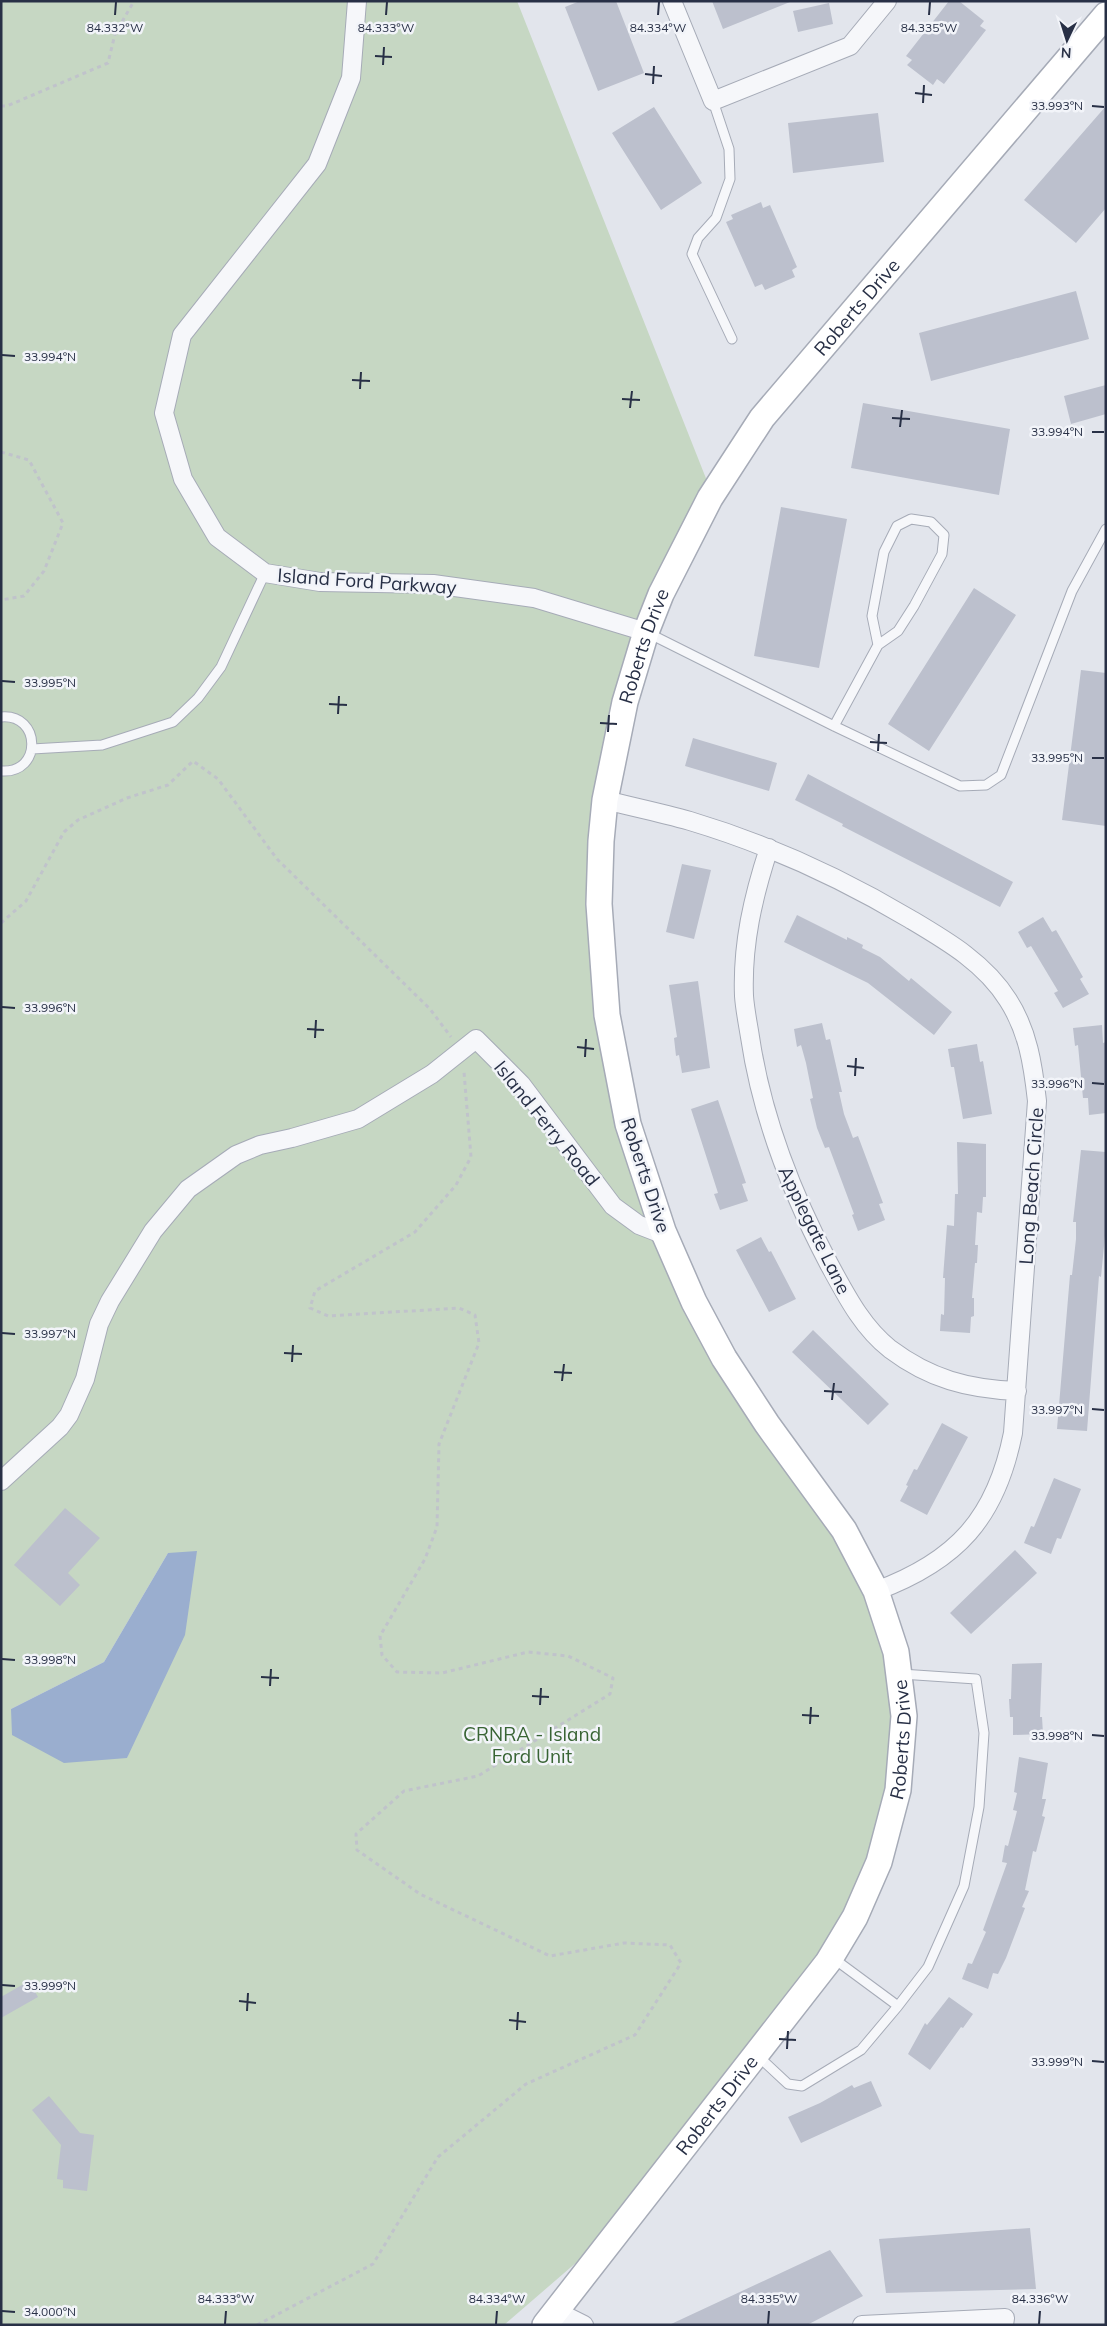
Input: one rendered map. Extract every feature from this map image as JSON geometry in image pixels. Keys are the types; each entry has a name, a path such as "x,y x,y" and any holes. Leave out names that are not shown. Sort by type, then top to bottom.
{"street":[{"name":"Island Ford Parkway","path":"357,1 351,78 317,164 182,335 164,413 183,479 217,537 265,573 320,582 433,584 534,598 646,632"},
{"path":"672,1 713,101 850,46 887,1"},
{"name":"Roberts Drive","path":"551,2318 831,1956 855,1917 879,1862 898,1790 904,1716 896,1652 876,1591 844,1530 767,1424 724,1358 694,1302 663,1231 628,1124 607,1015 599,904 601,841 605,800 625,702 646,632 661,594 710,498 762,418 1106,15"},
{"name":"Long Beach Circle","path":"605,800 690,821 769,848 866,893 957,947 993,979 1008,1000 1020,1023 1033,1059 1037,1101 1013,1433 1008,1462 996,1492 981,1518 960,1542 935,1563 907,1580 876,1591"},
{"name":"Applegate Lane","path":"769,848 748,922 744,960 744,998 754,1060 765,1110 782,1164 804,1217 852,1306 868,1327 889,1348 916,1367 949,1381 984,1390 1016,1391"},
{"name":"Island Ferry Road","path":"1,1481 60,1427 69,1415 85,1379 99,1324 110,1301 153,1231 188,1189 236,1155 260,1144 292,1138 358,1119 432,1074 476,1039 521,1084 613,1206 640,1225 657,1232 663,1231"},
{"path":"551,2318 584,2325"},
{"path":"862,2325 1005,2318 1004,2325"}],"lane":[{"path":"713,101 729,149 730,179 716,218 698,238 692,254 732,339"},
{"path":"834,726 878,645 898,631 942,554 944,535 931,522 911,519 897,526 884,552 872,616 878,645"},
{"path":"646,632 834,726 960,786 986,785 1001,775 1072,591 1106,529"},
{"path":"32,749 102,745 173,722 198,698 221,667 265,573"},
{"path":"1,717 16,719 24,724 29,731 32,749 24,764 16,769 1,771"},
{"path":"755,2053 788,2084 802,2086 861,2050 928,1967 964,1886 979,1808 984,1733 976,1679 899,1674"},
{"path":"831,1956 898,2006"}],"path":[{"path":"1,106 15,103 108,63 115,34 134,1"},
{"path":"1,452 29,460 63,523 44,571 24,596 1,600"},
{"path":"1,922 26,901 64,832 78,820 127,798 168,786 193,760 218,780 277,859 430,1010 462,1052 471,1157 456,1185 415,1232 315,1292 310,1308 328,1316 459,1308 476,1315 479,1343 439,1444 437,1527 425,1559 380,1636 382,1655 396,1672 442,1674 528,1652 568,1656 613,1678 610,1694 478,1776 404,1791 356,1834 357,1850 420,1894 550,1956 624,1943 670,1945 681,1963 635,2035 526,2084 438,2157 373,2264 256,2325"}],"green space":[{"name":"CRNRA - Island Ford Unit","path":"1,1 517,1 711,491 613,742 601,907 627,1112 682,1275 884,1609 901,1753 877,1879 637,2210 504,2325 1,2325","holes":["168,1553 127,1758 11,1709 104,1662"]}],"water":[{"path":"197,1551 185,1635 127,1758 64,1763 12,1735 11,1709 104,1662 168,1553"}],"building":[{"path":"580,1 616,1 644,73 598,91 565,7"},
{"path":"712,1 790,1 790,2 723,29"},
{"path":"949,1 959,1 984,21 980,26 986,30 944,84 937,79 933,85 907,65 912,60 906,56"},
{"path":"829,3 833,24 798,32 793,11"},
{"path":"1106,106 1106,208 1076,243 1024,200"},
{"path":"654,107 702,183 661,210 612,133"},
{"path":"878,113 884,162 793,173 788,123"},
{"path":"761,202 763,208 770,205 797,267 792,270 795,277 765,290 762,284 755,287 726,222 733,219 731,215"},
{"path":"1076,291 1089,339 931,381 919,333"},
{"path":"1106,385 1106,414 1071,424 1064,396"},
{"path":"863,403 1010,429 999,495 851,468"},
{"path":"781,507 847,519 819,668 754,656"},
{"path":"974,588 1016,615 929,751 888,724"},
{"path":"1081,670 1106,673 1106,826 1062,820"},
{"path":"693,738 777,763 769,791 685,766"},
{"path":"808,774 1013,882 1000,907 795,800"},
{"path":"682,864 711,870 694,939 666,932"},
{"path":"797,915 847,940 847,937 863,945 862,948 880,957 909,981 911,978 952,1012 934,1035 868,983 784,942"},
{"path":"1043,917 1052,932 1056,930 1083,977 1080,979 1089,994 1063,1008 1054,993 1058,991 1031,946 1027,948 1018,932"},
{"path":"698,981 710,1068 682,1073 679,1055 676,1056 674,1038 677,1037 669,985"},
{"path":"822,1023 826,1040 830,1039 842,1092 839,1092 844,1114 853,1138 858,1136 883,1203 879,1204 885,1220 858,1231 852,1215 854,1214 829,1147 825,1148 817,1128 810,1099 813,1098 806,1063 801,1045 797,1047 794,1029"},
{"path":"1102,1025 1103,1043 1106,1042 1106,1113 1089,1115 1088,1098 1083,1098 1078,1045 1075,1046 1073,1028"},
{"path":"977,1044 980,1062 983,1061 992,1114 963,1119 954,1067 951,1067 948,1049"},
{"path":"718,1100 746,1183 742,1184 748,1201 720,1210 714,1194 718,1193 691,1109"},
{"path":"957,1142 986,1144 986,1197 983,1197 982,1213 977,1212 975,1245 978,1245 977,1263 975,1263 972,1298 974,1298 974,1316 971,1317 970,1333 940,1331 941,1314 944,1315 945,1278 943,1278 947,1225 954,1226 955,1194 958,1194"},
{"path":"1081,1150 1106,1152 1106,1225 1101,1277 1099,1276 1087,1431 1057,1429 1070,1275 1072,1275 1076,1239 1076,1222 1073,1222"},
{"path":"761,1237 769,1252 771,1251 796,1299 769,1312 736,1250"},
{"path":"813,1330 889,1404 868,1425 792,1352"},
{"path":"942,1423 968,1437 927,1515 900,1501 914,1469 917,1470"},
{"path":"1054,1478 1081,1489 1061,1539 1057,1538 1051,1554 1024,1543 1031,1526 1034,1527"},
{"path":"65,1508 100,1538 68,1573 80,1585 60,1606 14,1565"},
{"path":"1015,1550 1037,1573 971,1634 950,1613"},
{"path":"1042,1663 1040,1717 1042,1717 1043,1734 1013,1735 1013,1717 1010,1717 1009,1699 1011,1699 1012,1664"},
{"path":"1019,1757 1048,1763 1042,1799 1046,1799 1042,1816 1045,1817 1036,1852 1033,1851 1025,1890 1029,1891 1022,1907 1025,1908 1006,1958 998,1974 993,1973 988,1989 962,1979 968,1963 972,1964 986,1932 983,1930 1007,1863 1002,1862 1005,1845 1008,1846 1017,1811 1013,1810 1017,1793 1014,1792"},
{"path":"29,1981 38,1997 1,2018 1,1997"},
{"path":"949,1997 973,2014 963,2028 961,2027 930,2070 908,2054 925,2023 927,2025"},
{"path":"871,2081 882,2106 801,2143 788,2117 820,2103 852,2085 854,2088"},
{"path":"49,2096 80,2133 94,2135 87,2191 63,2188 63,2180 57,2179 61,2145 32,2110"},
{"path":"1030,2228 1036,2289 886,2293 879,2239"},
{"path":"830,2250 863,2296 807,2325 669,2325"}]}
